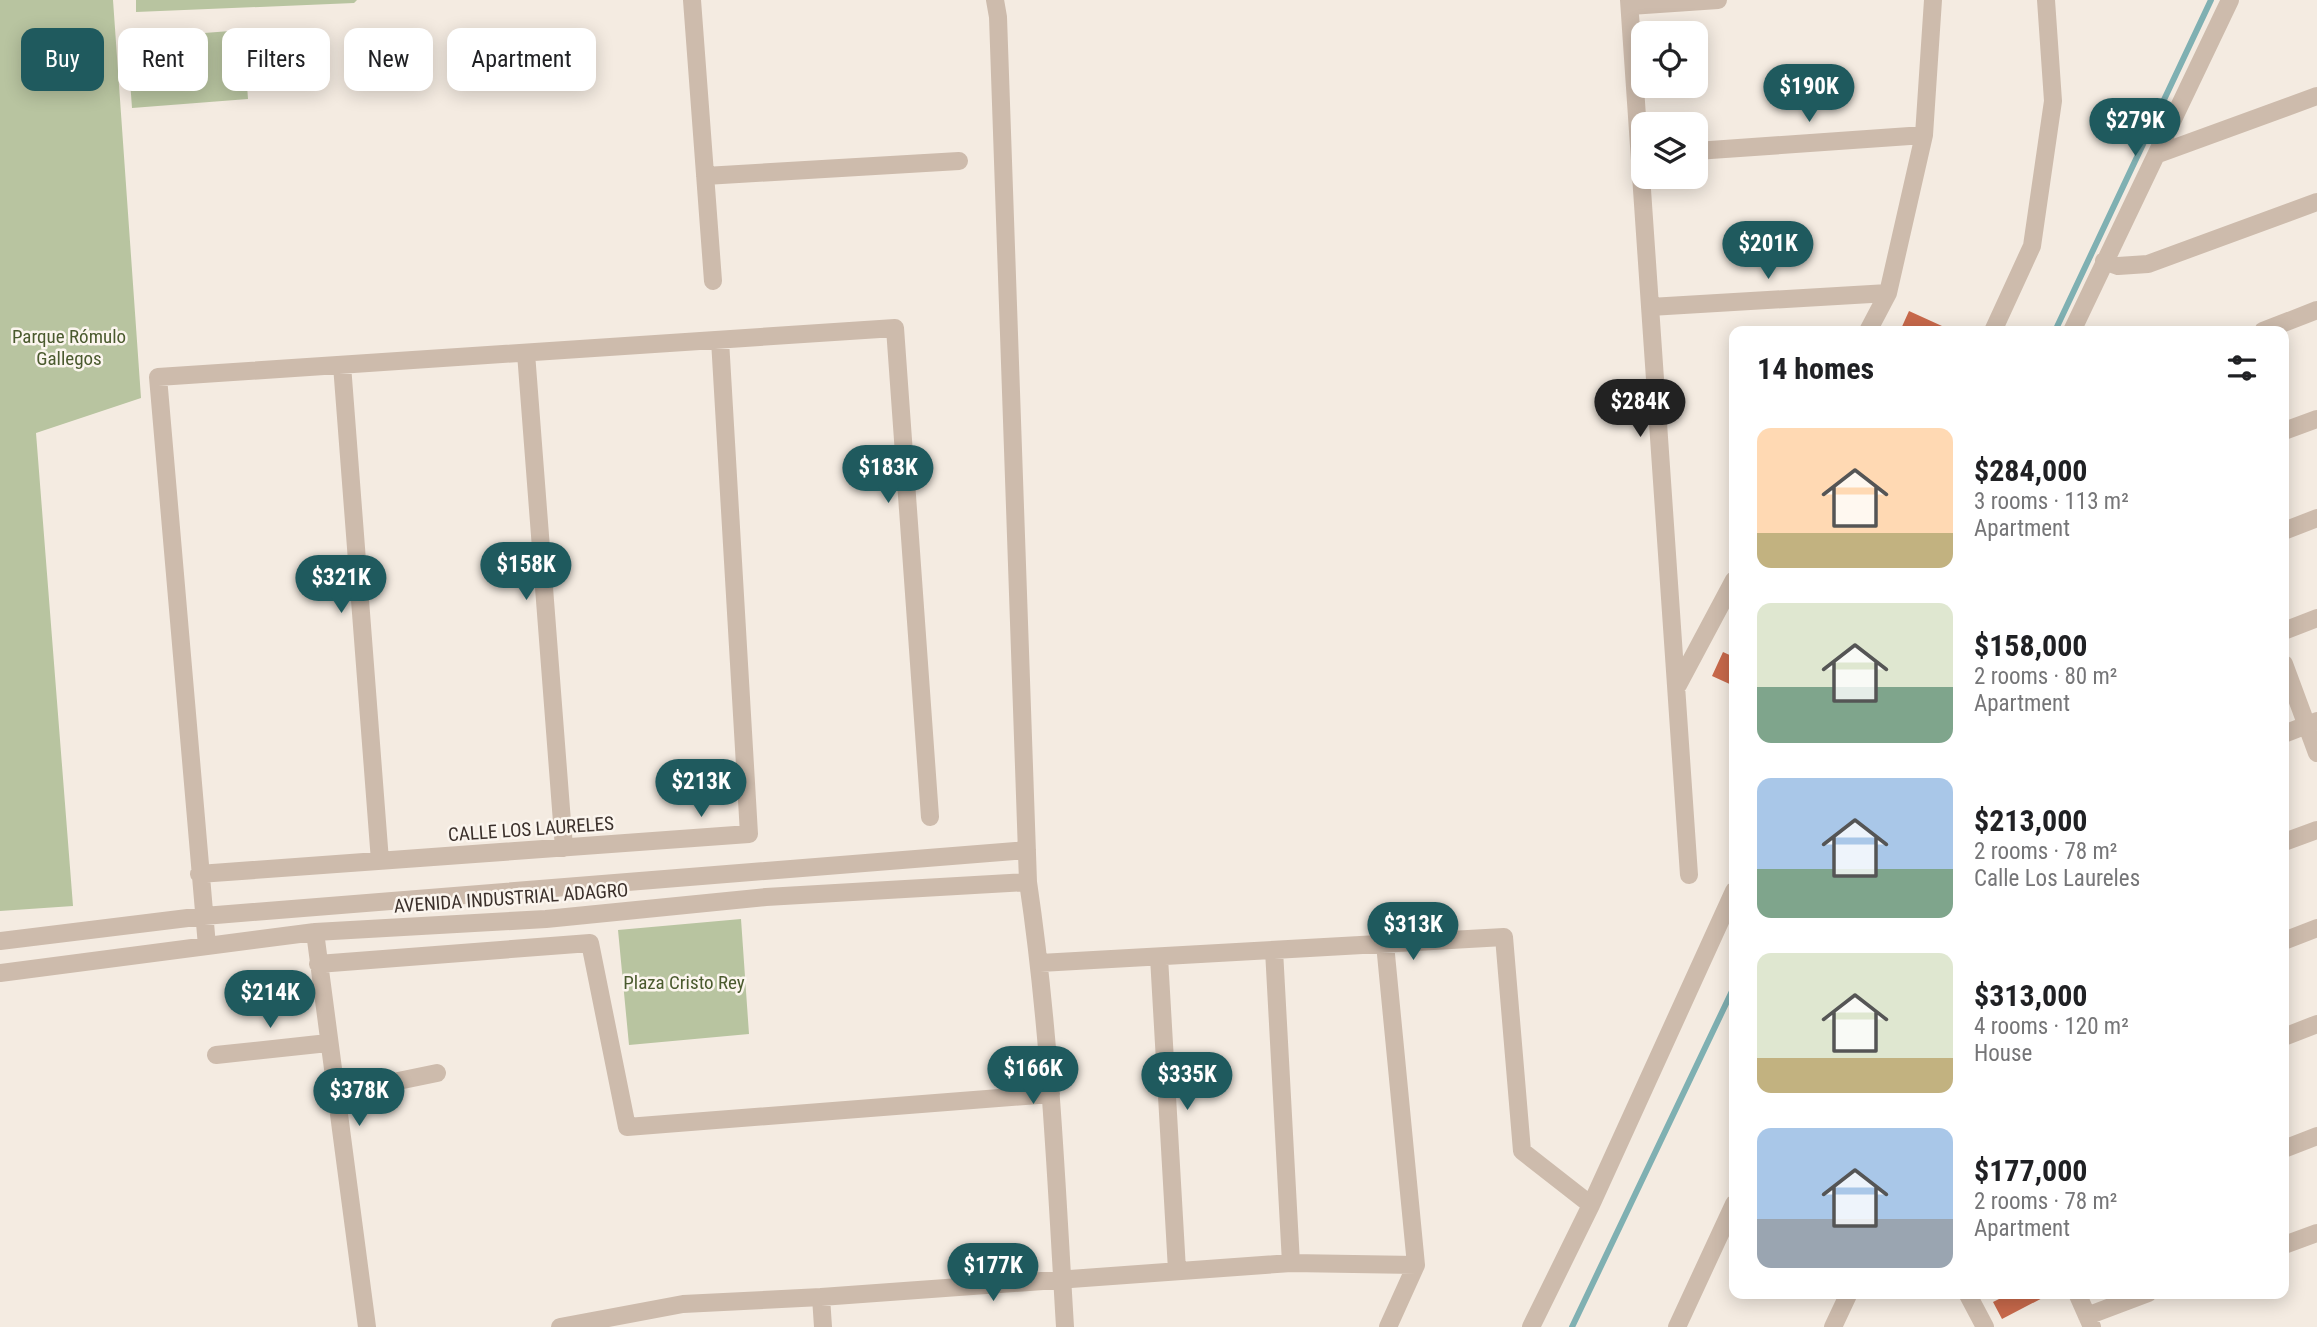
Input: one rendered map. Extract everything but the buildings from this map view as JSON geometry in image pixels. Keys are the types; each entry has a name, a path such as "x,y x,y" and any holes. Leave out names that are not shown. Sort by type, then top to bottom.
{"street":[{"path":"692,0 713,281"},
{"path":"995,0 999,31 1028,882 1040,963 1051,1094 1065,1327"},
{"path":"1639,112 1630,3 1718,0"},
{"path":"1871,326 1888,293 1924,135 1933,0"},
{"path":"1995,326 2032,246 2053,101 2046,0"},
{"path":"2074,326 2230,0"},
{"path":"2158,154 2317,96"},
{"path":"1708,150 1924,135"},
{"path":"705,176 959,161"},
{"path":"1644,189 1689,875"},
{"path":"2104,261 2118,266 2148,264 2317,202"},
{"path":"1650,307 1888,293"},
{"path":"2276,326 2317,310"},
{"path":"207,946 158,377 895,328 930,817"},
{"name":"CALLE LOS LAURELES","path":"199,874 749,834 719,340"},
{"path":"526,353 564,848"},
{"path":"342,365 380,861"},
{"path":"2289,429 2317,419"},
{"path":"2289,529 2317,518"},
{"path":"1678,685 1729,589"},
{"path":"2289,629 2317,618"},
{"path":"2289,675 2312,723 2317,753"},
{"path":"2289,732 2312,723"},
{"path":"2289,840 2317,830"},
{"name":"AVENIDA INDUSTRIAL ADAGRO","path":"0,940 204,916 1027,850"},
{"name":"AVENIDA INDUSTRIAL ADAGRO","path":"0,973 315,932 546,919 766,897 1028,882"},
{"path":"1531,1327 1591,1205 1729,902"},
{"path":"2289,939 2317,929"},
{"path":"315,932 367,1327"},
{"path":"1040,963 1504,937 1522,1151 1591,1205"},
{"path":"318,964 590,943 627,1127 1051,1094"},
{"path":"1385,944 1416,1265 1388,1327"},
{"path":"1274,950 1292,1263"},
{"path":"1159,957 1177,1270"},
{"path":"2289,1035 2317,1024"},
{"path":"216,1055 328,1043"},
{"path":"335,1094 437,1073"},
{"path":"2289,1147 2317,1136"},
{"path":"1677,1327 1729,1215"},
{"path":"2289,1243 2317,1233"},
{"path":"560,1327 683,1304 821,1297 1292,1263 1416,1265"},
{"path":"821,1297 823,1327"},
{"path":"1833,1327 1846,1299"},
{"path":"1970,1299 1985,1327"},
{"path":"2080,1299 2089,1321 2135,1299"}],"green space":[{"name":"Parque Rómulo Gallegos","path":"0,0 113,0 141,398 36,433 73,906 0,911"},
{"path":"136,0 357,0 354,3 136,12"},
{"path":"222,32 222,91 247,91 248,99 132,108 131,91 208,91 208,33"},
{"name":"Plaza Cristo Rey","path":"741,919 749,1034 629,1045 618,930"}],"waterway":[{"path":"2057,326 2211,0"},
{"path":"1572,1327 1729,997"}]}
